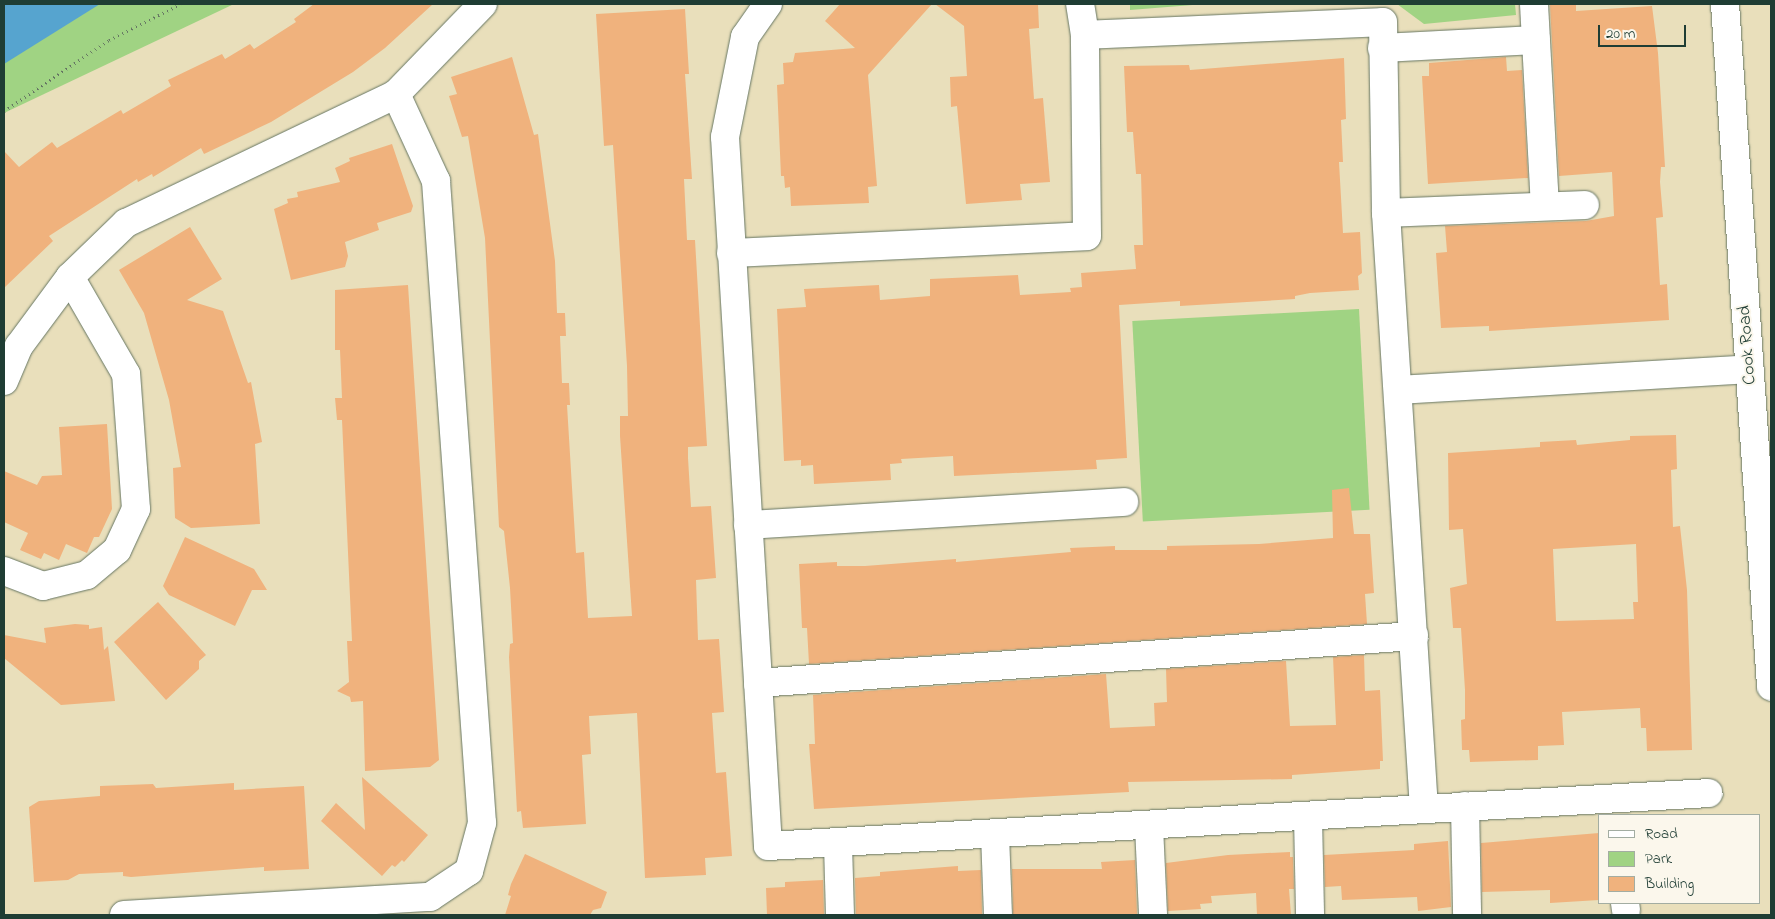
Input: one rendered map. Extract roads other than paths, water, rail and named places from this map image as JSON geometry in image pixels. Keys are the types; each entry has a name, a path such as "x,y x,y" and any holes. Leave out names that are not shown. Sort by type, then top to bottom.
{"street":[{"path":"4,381 19,346 70,277 126,223 396,94 483,4"},
{"path":"768,4 745,37 724,137 768,846 838,844 1465,806 1614,807 1710,793"},
{"path":"731,253 1087,236 1085,35 1080,4"},
{"path":"1534,4 1545,206"},
{"name":"Cook Road","path":"1725,4 1771,686"},
{"path":"1085,35 1383,22 1386,212 1399,390 1424,809"},
{"path":"1382,48 1536,40"},
{"path":"124,915 430,897 469,871 482,823 436,181 396,94"},
{"path":"1386,212 1585,206"},
{"path":"4,571 43,586 87,575 117,550 136,509 126,374 70,277"},
{"path":"1399,390 1749,369"},
{"path":"748,525 1124,502"},
{"path":"758,683 1414,636"},
{"path":"1465,806 1467,915"},
{"path":"1308,817 1310,915"},
{"path":"1149,826 1153,915"},
{"path":"995,834 998,915"},
{"path":"838,844 840,915"}],"water":[{"path":"4,4 100,4 4,64"}]}
